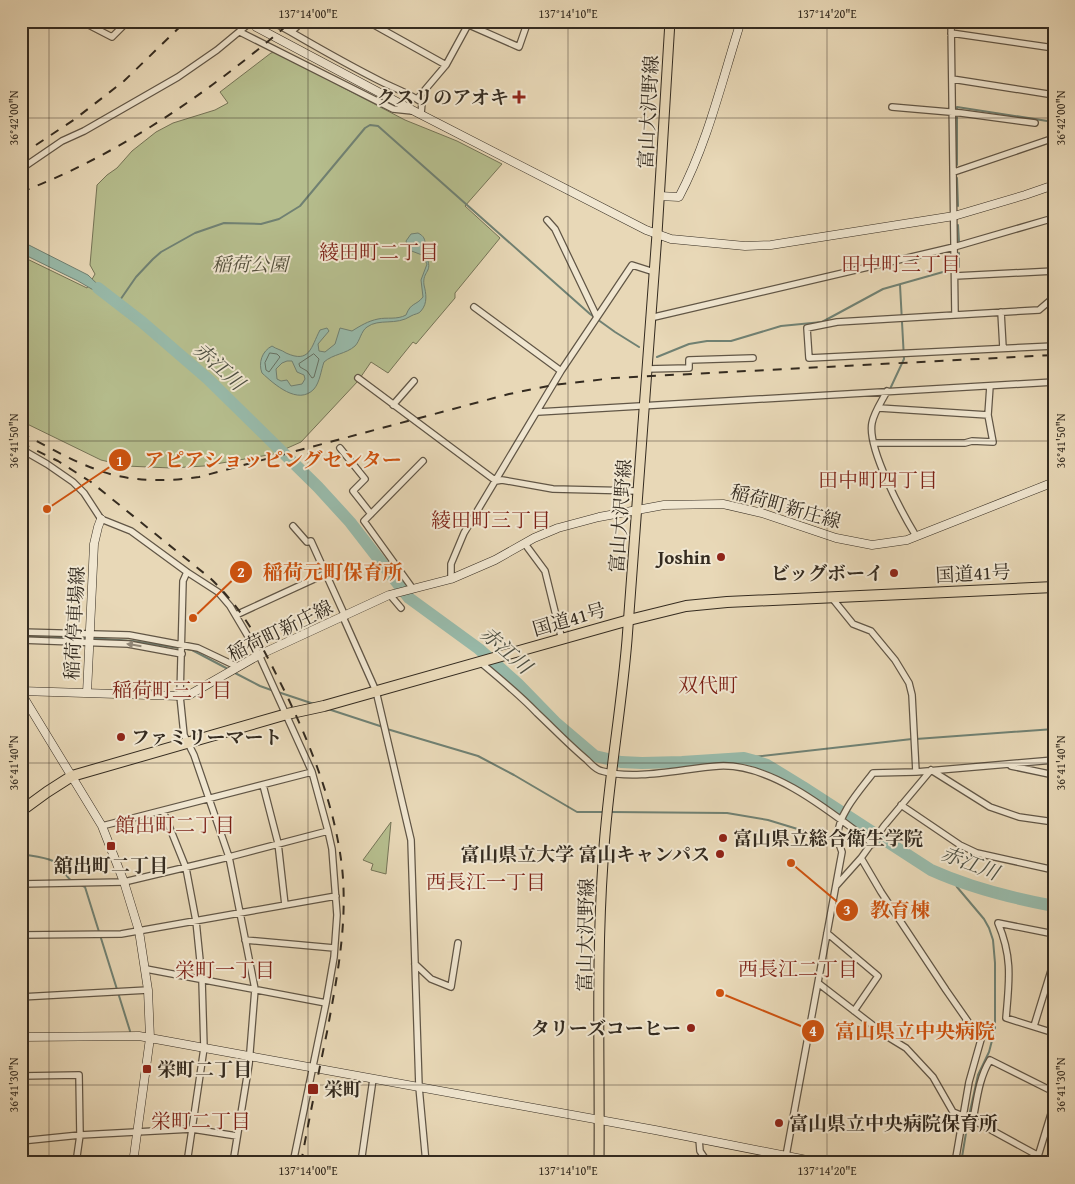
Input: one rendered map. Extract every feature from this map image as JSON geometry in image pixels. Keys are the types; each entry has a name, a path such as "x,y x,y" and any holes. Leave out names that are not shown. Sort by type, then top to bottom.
{"highway":[{"name":"国道41号","path":"21,811 72,776 287,714 562,640 628,620 686,606 727,602 1054,587"}],"main road":[{"name":"富山大沢野線","path":"599,1163 601,897 604,837 622,698 657,234 670,21"}],"street":[{"path":"81,21 112,37 128,21"},
{"path":"271,21 339,60 406,94 418,98 422,103 418,113"},
{"path":"291,32 303,21"},
{"path":"366,21 446,65"},
{"path":"460,21 469,23 519,47 528,21"},
{"path":"659,196 678,197 690,174 702,145 741,21"},
{"path":"951,21 955,315"},
{"path":"418,98 446,65 469,23"},
{"path":"21,169 62,141 84,131 178,77 254,24 418,113 657,234 671,239 745,246 771,246 954,216 1025,196 1054,185"},
{"path":"240,32 393,109 418,113"},
{"path":"951,33 1054,48"},
{"path":"952,79 1054,95"},
{"path":"892,107 953,112 1035,123"},
{"path":"954,172 1054,138"},
{"path":"547,220 555,229 597,318"},
{"path":"650,318 954,247 1047,220 1054,220"},
{"path":"451,579 451,564 464,533 561,371 632,265 654,272"},
{"path":"955,276 1054,270"},
{"path":"1054,279 1053,298 1039,310 837,322 807,328 809,358 1054,346"},
{"path":"474,307 561,371"},
{"path":"1001,312 1003,348"},
{"path":"646,369 689,368 689,360 753,358"},
{"path":"358,378 496,481 502,480 553,489 637,491"},
{"path":"393,405 414,381"},
{"path":"538,412 1054,382"},
{"path":"874,444 993,442 988,415 990,386"},
{"path":"887,392 872,421 871,436 899,508 916,536"},
{"path":"879,408 988,415"},
{"path":"340,448 365,479 353,492 371,514"},
{"path":"21,449 73,482 84,493 102,519 131,531 218,592 236,615 259,655 312,772 328,831 336,896 334,948 326,1003 293,1163"},
{"path":"413,589 364,521 423,461"},
{"name":"稲荷町新庄線","path":"88,693 180,696 189,694 259,655 390,595 451,579 495,560 534,538 558,528 599,517 664,505 723,504 762,513 836,538 872,545 907,540 1054,482"},
{"name":"稲荷停車場線","path":"21,692 88,693 94,544 102,519"},
{"path":"293,526 307,542 310,542 326,574 376,691 411,840 420,1087 426,1163"},
{"path":"525,544 545,571 562,640"},
{"path":"187,572 184,581 180,696 184,736 194,755 229,857 255,989 249,1056 233,1163"},
{"path":"236,615 326,574"},
{"path":"390,595 401,608"},
{"path":"832,598 854,624 871,631 895,660 909,683 912,695 916,772"},
{"path":"21,632 89,638 182,654"},
{"path":"21,640 129,635 198,648 238,667"},
{"path":"481,662 537,712 572,748 600,771 644,773 721,766 742,767 763,773 782,782 841,820 872,844"},
{"path":"21,692 102,826 124,882 139,931 146,969 150,1038 133,1163"},
{"path":"786,1156 842,852 838,838 839,827 853,800 873,773 916,772 1054,760"},
{"path":"1007,765 1054,775"},
{"path":"836,886 861,858 884,826 931,770"},
{"path":"931,770 990,807 1019,817 1054,822"},
{"path":"102,826 163,812 312,772"},
{"path":"264,785 278,843 285,905"},
{"path":"901,805 960,845 977,852 1054,870"},
{"path":"163,812 186,868 196,921 202,980 204,1048 187,1163"},
{"path":"21,884 124,882 328,831"},
{"path":"861,858 881,892 946,990 969,1023 982,1036 969,1082 955,1163"},
{"path":"21,935 121,934 336,896"},
{"path":"1054,934 998,923 1006,940 1009,956 1006,1018 1054,1033"},
{"path":"827,933 878,976 854,1010"},
{"path":"245,940 334,948"},
{"path":"415,964 431,979 451,987 458,943"},
{"path":"1034,1026 1054,961"},
{"path":"146,969 326,1003"},
{"path":"818,983 888,1037 906,1048 933,1078 953,1112 973,1120 1037,1155"},
{"path":"21,997 148,990"},
{"path":"21,1037 139,1036 822,1163"},
{"path":"973,1120 979,1084 984,1069 990,1060 1054,1092"},
{"path":"21,1076 79,1075 80,1135 76,1163"},
{"path":"361,1163 373,1079"},
{"path":"1036,1163 1054,1104"},
{"path":"21,1141 80,1135 192,1129 237,1136"},
{"path":"699,1139 700,1151 708,1163"}],"green space":[{"name":"稲荷公園","path":"275,52 405,120 457,141 502,164 465,206 500,238 455,293 455,298 416,344 413,342 388,373 371,362 358,381 301,442 274,454 204,466 171,468 126,466 101,460 21,421 21,256 87,288 95,274 90,265 97,185 117,168 132,151 156,132 173,123 215,110 228,103 220,92 271,53"},
{"path":"391,822 386,874 371,870 373,864 363,860"}],"water":[{"path":"418,233 424,238 425,253 429,266 424,280 426,301 420,312 399,321 377,323 367,327 355,346 324,362 316,386 308,394 301,395 286,392 262,373 260,365 262,358 272,346 294,356 305,355 312,348 320,330 327,328 329,331 318,344 319,351 325,352 335,344 340,328 352,331 374,320 406,315 410,308 423,297 421,280 427,264 422,255 409,250 406,241 411,234","holes":["292,361 297,372 304,375 305,379 302,384 291,386 287,380 281,381 277,379 276,369 282,363"]},
{"path":"21,241 88,275 119,305 78,281 21,253"}],"waterway":[{"path":"957,110 957,107 1054,122"},
{"path":"957,117 957,165"},
{"path":"118,303 136,277 153,259 161,252 195,233 224,223 261,224 279,219 300,206 365,128 370,125 378,126 590,314 639,347"},
{"path":"957,178 958,206"},
{"path":"958,225 959,242"},
{"path":"959,253 959,267"},
{"path":"657,357 689,344 707,341 731,341 781,326 822,322 883,289 950,270"},
{"path":"890,389 904,359 900,285"},
{"name":"赤江川","path":"98,288 142,322 208,379 318,487 350,522 409,598 479,649 518,684 555,722 595,756 621,762 642,763 744,758 755,761 767,765 803,787 931,870 991,892 1054,906"},
{"path":"21,637 86,638"},
{"path":"91,638 133,641 192,650 228,669"},
{"path":"235,673 274,691"},
{"path":"278,692 314,704"},
{"path":"328,709 383,727"},
{"path":"387,729 478,756 577,812 603,812"},
{"path":"916,739 1054,729"},
{"path":"744,758 912,739"},
{"path":"610,812 727,813 768,820 837,841"},
{"path":"841,843 848,839 856,822"},
{"path":"21,854 53,861 59,865 72,881"},
{"path":"954,880 957,887 984,919 989,928 993,940 995,963 995,1029 989,1052 978,1075 969,1116"},
{"path":"81,885 85,887 130,1031"},
{"path":"961,1163 968,1121"}],"railway":[{"path":"21,155 75,119 124,81 186,21"},
{"path":"21,192 58,177 94,159 164,118 230,72 292,21"},
{"path":"21,433 95,469 133,479 173,480 199,477 509,394 553,385 614,378 1054,355"},
{"path":"21,443 58,461 91,482 210,578 235,605 255,634 306,738 322,780 339,845 344,909 343,930 334,991 301,1163"}],"place":[{"name":"クスリのアオキ","path":"519,97"},
{"name":"アピアショッピングセンター","path":"47,509"},
{"name":"Joshin","path":"721,557"},
{"name":"ビッグボーイ","path":"894,573"},
{"name":"稲荷元町保育所","path":"193,618"},
{"name":"ファミリーマート","path":"121,737"},
{"name":"富山県立総合衛生学院","path":"723,838"},
{"name":"舘出町二丁目","path":"111,846"},
{"name":"富山県立大学 富山キャンパス","path":"720,854"},
{"name":"教育棟","path":"791,863"},
{"name":"富山県立中央病院","path":"720,993"},
{"name":"タリーズコーヒー","path":"691,1028"},
{"name":"栄町二丁目","path":"147,1069"},
{"name":"栄町","path":"313,1089"},
{"name":"富山県立中央病院保育所","path":"779,1123"}],"district":[{"name":"綾田町二丁目","path":"379,252"},
{"name":"田中町三丁目","path":"901,264"},
{"name":"田中町四丁目","path":"878,480"},
{"name":"綾田町三丁目","path":"491,520"},
{"name":"双代町","path":"708,685"},
{"name":"稲荷町三丁目","path":"172,690"},
{"name":"館出町二丁目","path":"175,825"},
{"name":"西長江一丁目","path":"486,882"},
{"name":"西長江二丁目","path":"798,969"},
{"name":"栄町一丁目","path":"225,970"},
{"name":"栄町二丁目","path":"201,1121"}]}
